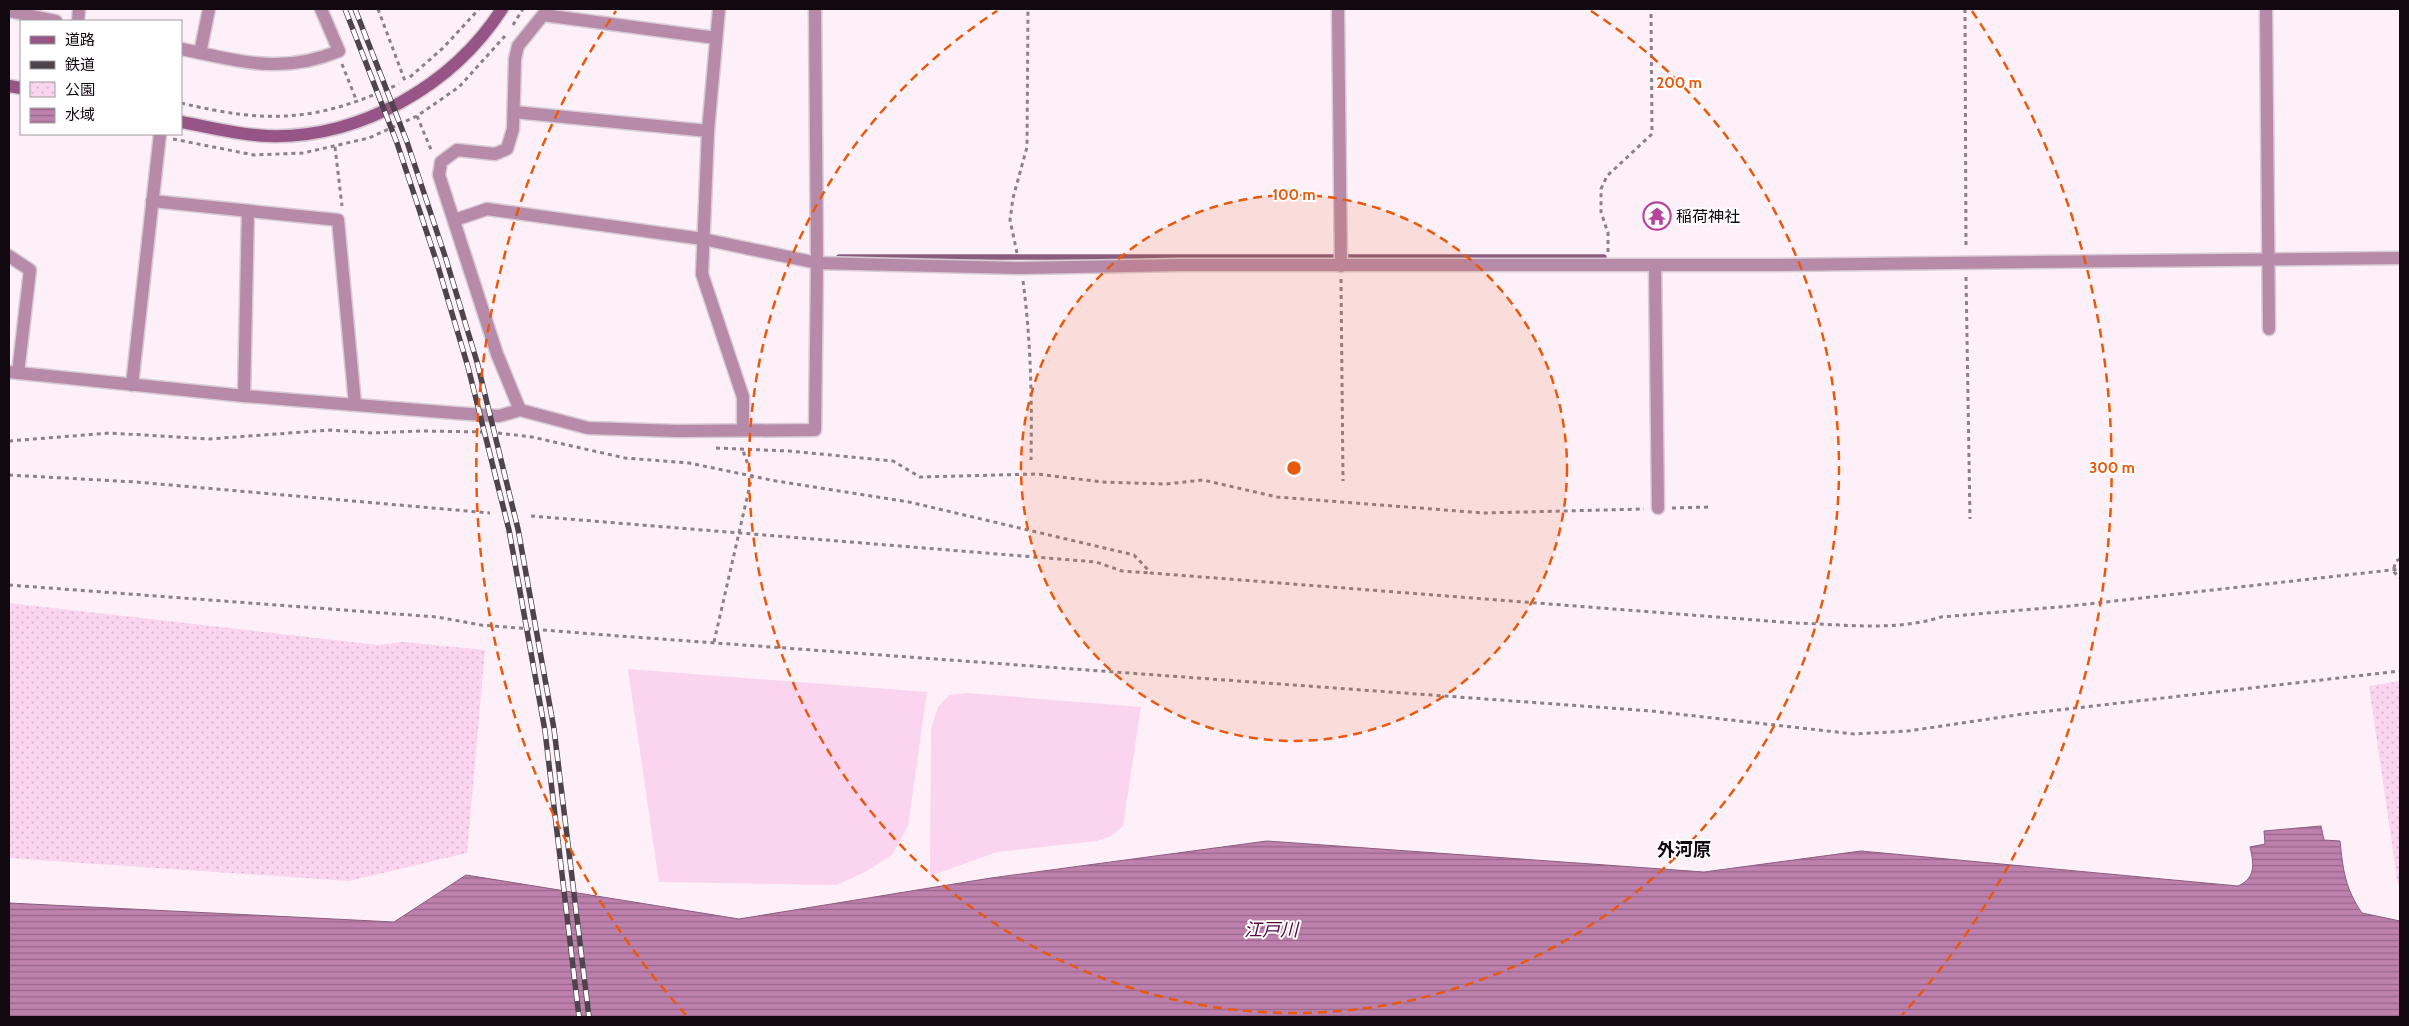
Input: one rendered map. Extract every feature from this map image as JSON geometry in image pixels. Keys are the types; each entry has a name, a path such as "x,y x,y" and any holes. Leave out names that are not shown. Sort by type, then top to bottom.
{"street":[{"path":"200,53 209,9"},
{"path":"182,49 266,65 301,62 339,51 321,9"},
{"path":"182,122 268,136 316,132 352,123 380,112 425,88 457,63 489,29 502,9"},
{"path":"719,9 708,131 702,274 743,397 743,430"},
{"path":"9,256 30,270 13,372 244,396 499,416 520,410 588,428 677,431 815,430 817,263 815,9"},
{"path":"1338,9 1341,266"},
{"path":"2266,9 2269,329"},
{"path":"9,12 51,20"},
{"path":"520,410 497,354 455,220 439,176 441,162 457,150 495,154 507,149 513,129 515,59 518,46 543,15 716,38"},
{"path":"514,112 708,131"},
{"path":"132,385 160,135"},
{"path":"152,201 338,220 355,404"},
{"path":"455,220 487,209 703,239 817,263 1021,268 1655,266 2400,258"},
{"path":"244,396 248,211"},
{"path":"1655,266 1658,508"}],"path":[{"path":"378,9 405,81"},
{"path":"182,103 222,113 257,117 300,116 357,103 405,81 443,48 478,9"},
{"path":"1028,9 1027,147 1010,220 1012,240 1021,268 1030,330 1032,389 1031,460"},
{"path":"1609,265 1608,233 1601,212 1602,189 1607,176 1652,134 1651,9"},
{"path":"339,51 357,103"},
{"path":"417,116 433,155 441,162"},
{"path":"335,146 342,207 338,220"},
{"path":"1341,266 1343,481"},
{"path":"9,441 110,433 209,438 330,430 373,433 421,431 508,433 625,458 689,463 752,476 909,502 1134,555 1151,573"},
{"path":"714,642 752,476 742,450 743,430"},
{"path":"711,448 893,460 920,476 1037,474 1102,482 1166,484 1203,480 1277,497 1484,512 1604,512 1708,507"},
{"path":"9,475 136,482 490,513"},
{"path":"531,516 1096,562 1122,571 1794,623 1884,626 1922,623 1941,617 2070,606 2400,569"},
{"path":"2392,570 2396,561 2400,559"},
{"path":"2392,570 2400,578"},
{"path":"9,584 437,617 481,625 1650,711 1854,734 1908,731 2024,714 2400,671"}],"green space":[{"path":"9,603 378,645 403,642 485,650 467,853 349,881 9,858"},
{"path":"628,669 927,692 908,826 892,855 867,871 837,885 659,882"},
{"path":"2400,681 2400,885 2398,885 2369,686"},
{"path":"967,693 1141,707 1123,826 1111,836 1097,841 997,852 930,876 931,729 938,707 949,695"}],"water":[{"name":"江戸川","path":"2321,826 2324,840 2340,841 2348,887 2362,913 2400,921 2400,1017 9,1017 9,903 394,922 466,875 739,919 991,878 1267,841 1704,872 1861,851 2238,886 2244,883 2251,875 2253,865 2250,847 2265,844 2264,831"}],"waterway":[{"path":"839,257 1604,257"}],"railway":[{"path":"345,9 397,143 437,263 468,367 509,530 545,731 579,1017"},
{"path":"355,9 407,142 445,256 477,362 518,529 554,729 589,1017"}],"place":[{"name":"稲荷神社","path":"1657,216"}],"district":[{"name":"外河原","path":"1684,850"}]}
